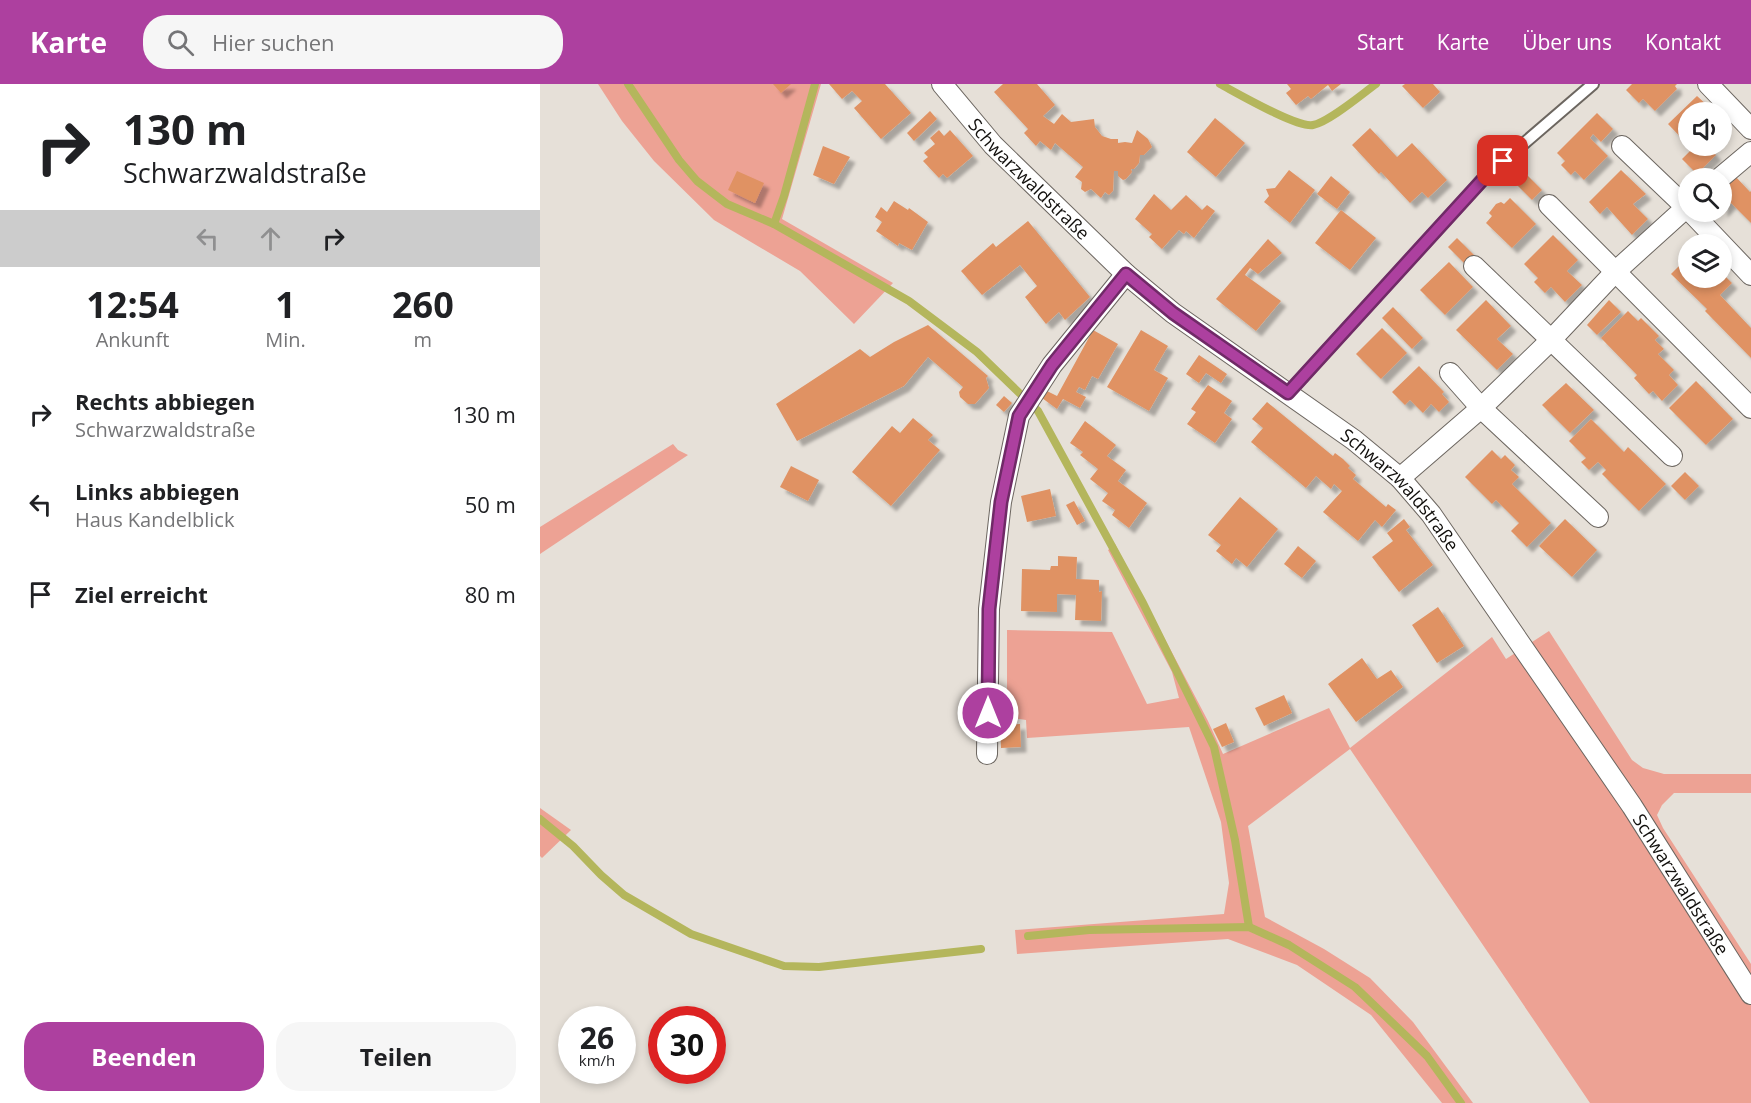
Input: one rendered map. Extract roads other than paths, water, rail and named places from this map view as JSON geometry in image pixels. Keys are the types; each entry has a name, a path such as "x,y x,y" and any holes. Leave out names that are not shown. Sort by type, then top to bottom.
{"street":[{"name":"Schwarzwaldstraße","path":"942,84 993,145 1126,274 1173,313 1354,440 1400,478 1431,514 1632,806 1751,994"},
{"path":"1708,84 1751,129"},
{"path":"1622,146 1678,198"},
{"path":"1732,168 1751,152"},
{"path":"1549,205 1751,408"},
{"path":"1400,478 1480,408 1550,341 1616,271 1678,217"},
{"path":"1702,222 1751,275"},
{"path":"1474,266 1672,456"},
{"path":"987,754 989,609 1001,502 1019,416 1052,365 1126,274"},
{"path":"1450,373 1480,408 1598,517"}],"lane":[{"path":"1288,393 1486,176 1593,84"}],"waterway":[{"path":"628,84 679,160 697,181 727,204 774,224 909,301 977,352 1038,411 1143,603 1214,747 1235,840 1249,927"},
{"path":"774,224 815,84"},
{"path":"1220,84 1281,116 1313,125 1336,113 1376,84"},
{"path":"540,819 573,846 624,895 691,934 784,966 819,967 981,949"},
{"path":"1028,936 1089,930 1249,927 1289,945 1355,987 1427,1056 1461,1103"}]}
